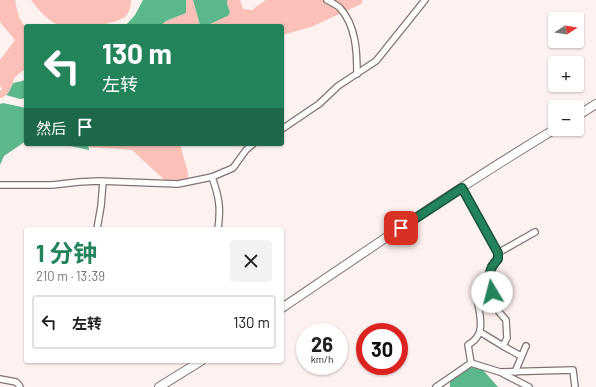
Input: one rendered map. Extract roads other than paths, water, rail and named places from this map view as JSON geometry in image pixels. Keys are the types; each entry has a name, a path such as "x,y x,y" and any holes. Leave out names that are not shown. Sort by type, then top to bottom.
{"main road":[{"path":"584,112 596,104"},
{"path":"284,307 462,188 548,133"},
{"path":"159,387 198,363"}],"street":[{"path":"327,0 339,7 350,22 357,53 357,74"},
{"path":"284,128 319,104 338,86 376,61 425,0"},
{"path":"0,185 52,185 79,182 178,184 212,177 233,168 251,146"},
{"path":"212,177 219,197 220,213 218,227"},
{"path":"97,227 103,182"},
{"path":"462,188 498,253 498,259 491,266 490,279 492,292 498,301 499,312 506,320 507,338 503,346"},
{"path":"498,253 505,251 535,232"},
{"path":"471,363 468,345 480,332 477,299 480,295 492,292"},
{"path":"480,332 521,356"},
{"path":"515,372 526,346"},
{"path":"471,363 500,372 529,387"},
{"path":"436,387 471,363"},
{"path":"500,372 573,370 575,387"},
{"path":"0,379 16,382 20,387"}]}
